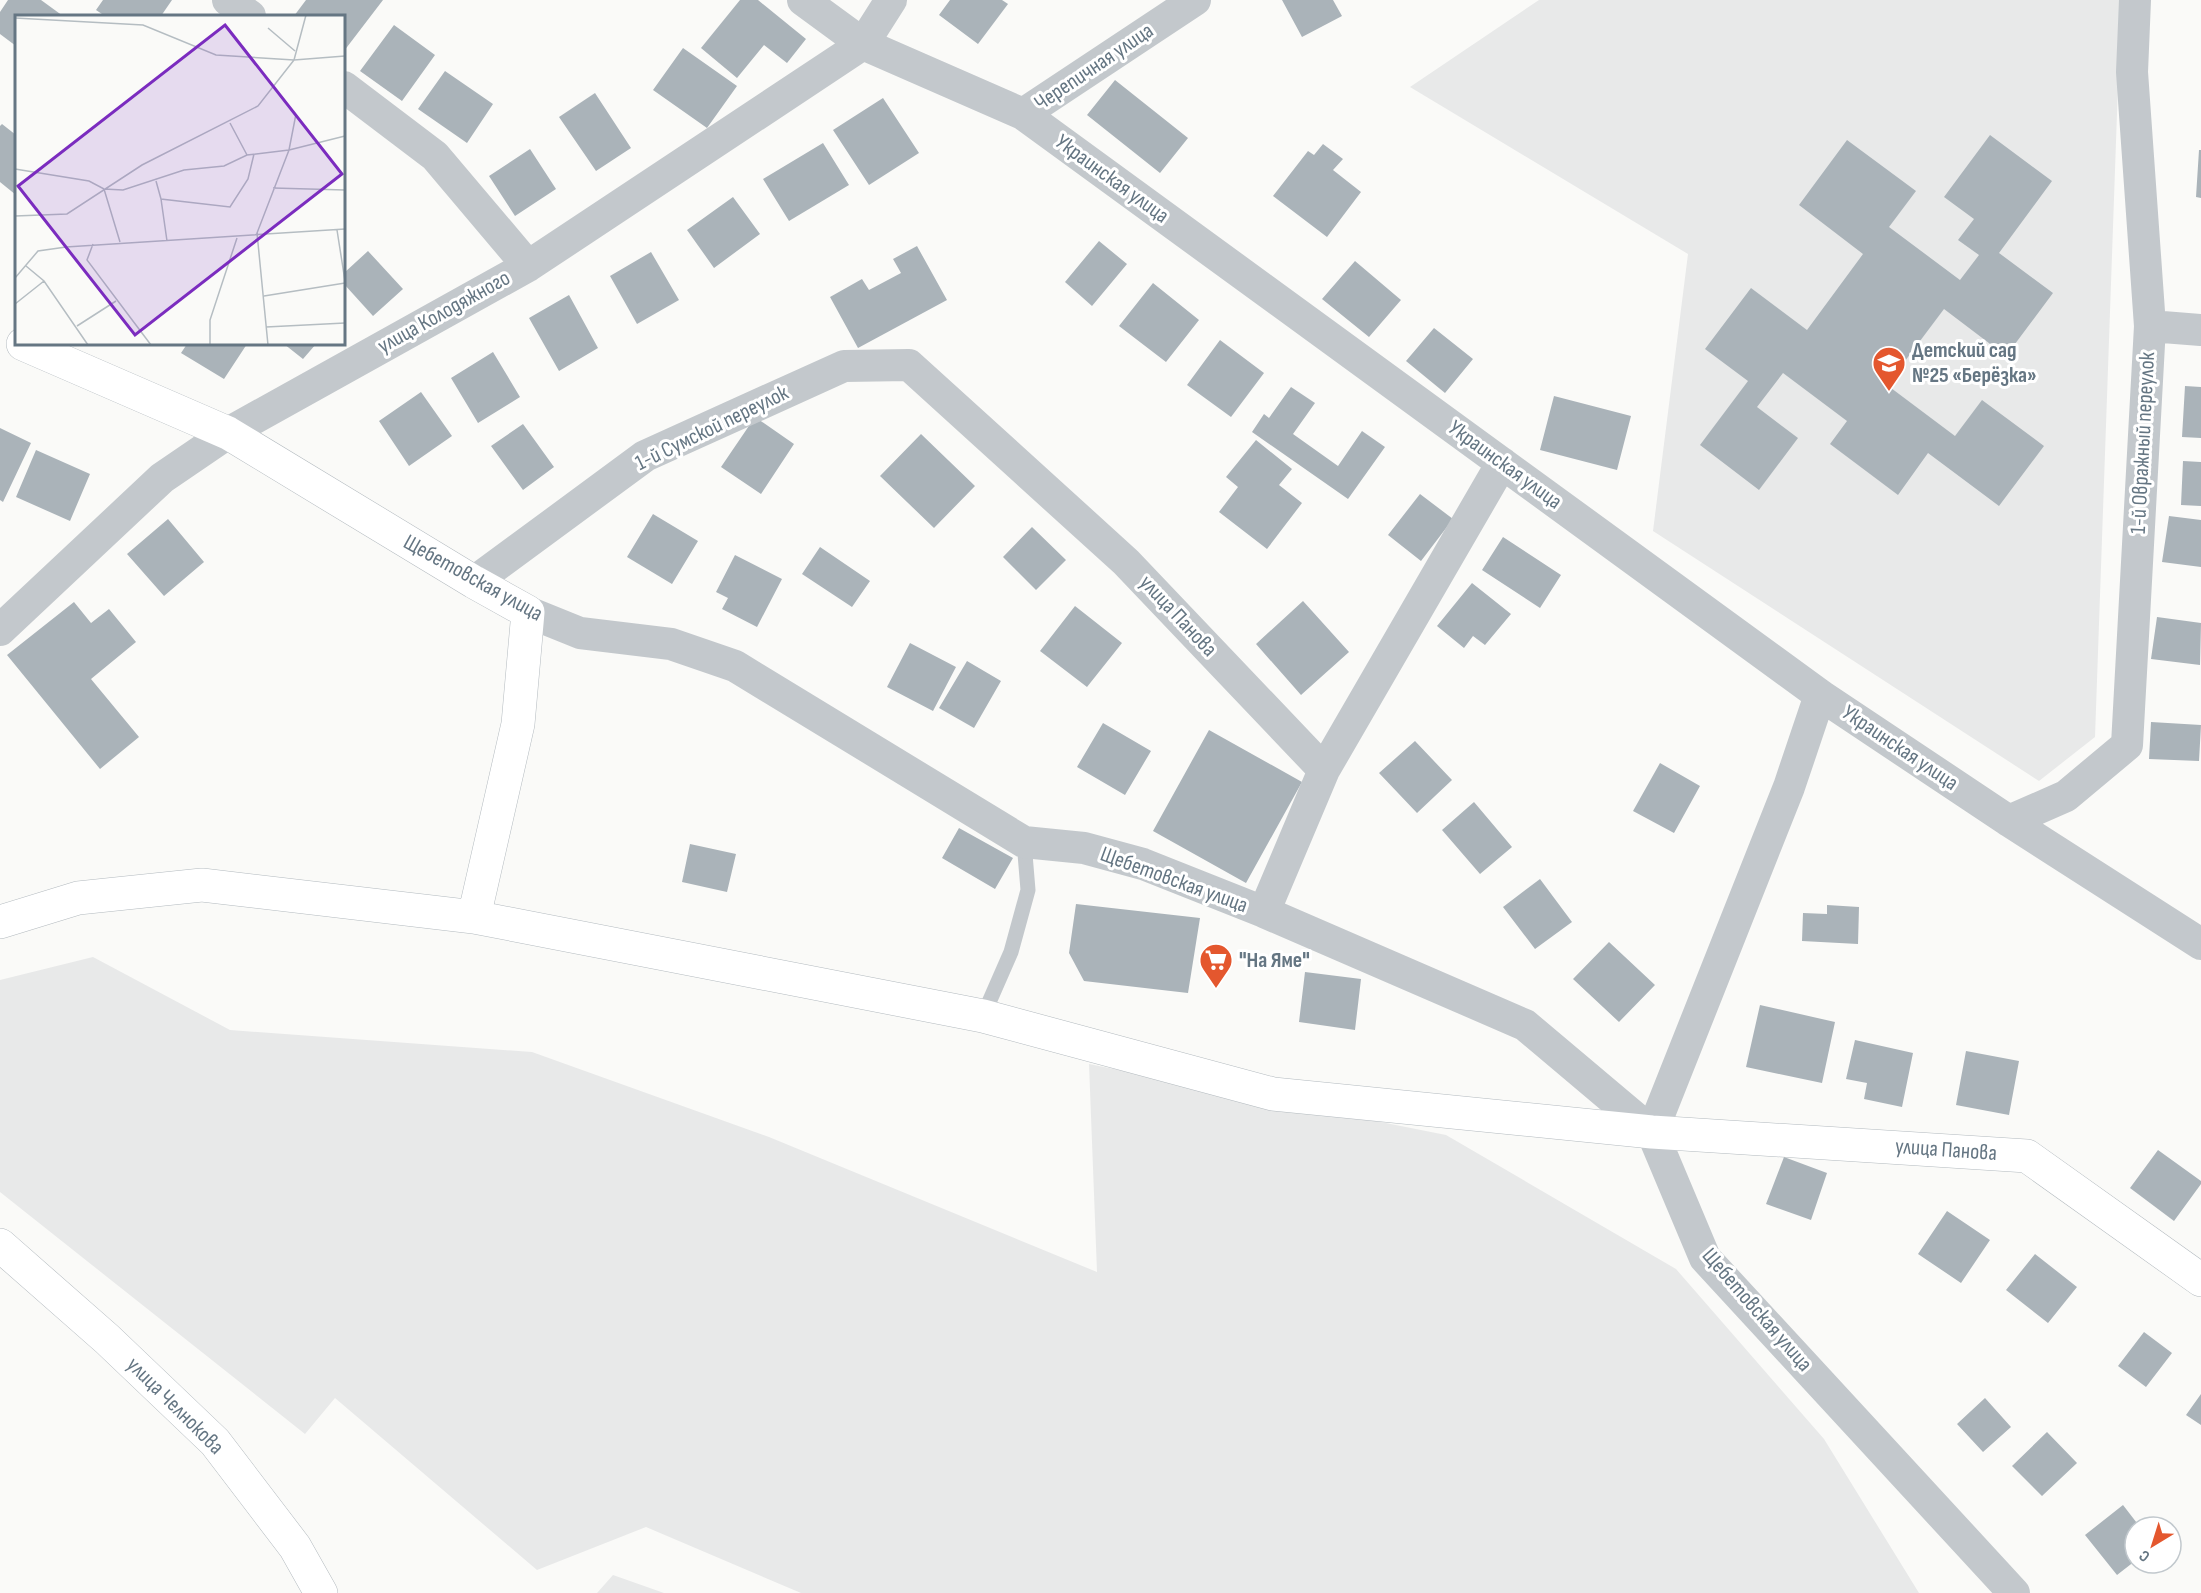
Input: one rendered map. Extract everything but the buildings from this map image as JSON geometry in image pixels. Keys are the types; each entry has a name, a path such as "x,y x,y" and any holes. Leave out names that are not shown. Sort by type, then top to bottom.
{"street":[{"path":"228,0 249,15"},
{"name":"Украинская улица","path":"803,0 863,44 1023,114 1820,695 2009,821 2201,944"},
{"name":"улица Колодяжного","path":"0,630 162,478 228,433 528,266 863,44 891,0"},
{"name":"Черепичная улица","path":"1023,114 1195,0"},
{"name":"1-й Овражный переулок","path":"2009,821 2066,796 2127,745 2150,326 2132,72 2135,0"},
{"path":"345,88 435,156 528,266"},
{"path":"2150,326 2201,330"},
{"path":"0,333 15,340"},
{"name":"Щебетовская улица","path":"25,345 228,433 474,582 528,612 580,633 671,644 735,666 1024,842 1084,848 1143,864 1264,912 1525,1025 1652,1132 1705,1258 2014,1593"},
{"name":"1-й Сумской переулок","path":"474,582 645,456 844,366 909,365"},
{"name":"улица Панова","path":"909,365 1126,562 1324,770"},
{"path":"1264,912 1324,770 1502,463"},
{"path":"474,917 518,724 528,612"},
{"path":"1652,1132 1789,787 1820,695"},
{"name":"улица Панова","path":"0,922 78,898 202,885 474,917 983,1016 1273,1094 1652,1132 2027,1156 2201,1280"},
{"name":"улица Челнокова","path":"0,1245 107,1339 215,1442 295,1546 321,1593"}],"lane":[{"path":"983,1016 1011,952 1028,890 1024,842"}],"shaded area":[{"name":"Детский сад №25 «Берёзка»","path":"1539,0 2121,0 2095,737 2039,781 1653,531 1688,254 1410,87"},
{"path":"93,957 230,1030 532,1052 769,1137 1097,1272 1089,1064 1446,1135 1676,1269 1824,1439 1919,1593 801,1593 646,1527 537,1570 335,1398 305,1434 0,1192 0,980"},
{"path":"613,1575 664,1593 597,1593"}],"place":[{"name":"Детский сад №25 «Берёзка»","path":"1889,392"},
{"name":"\"На Яме\"","path":"1216,989"}]}
